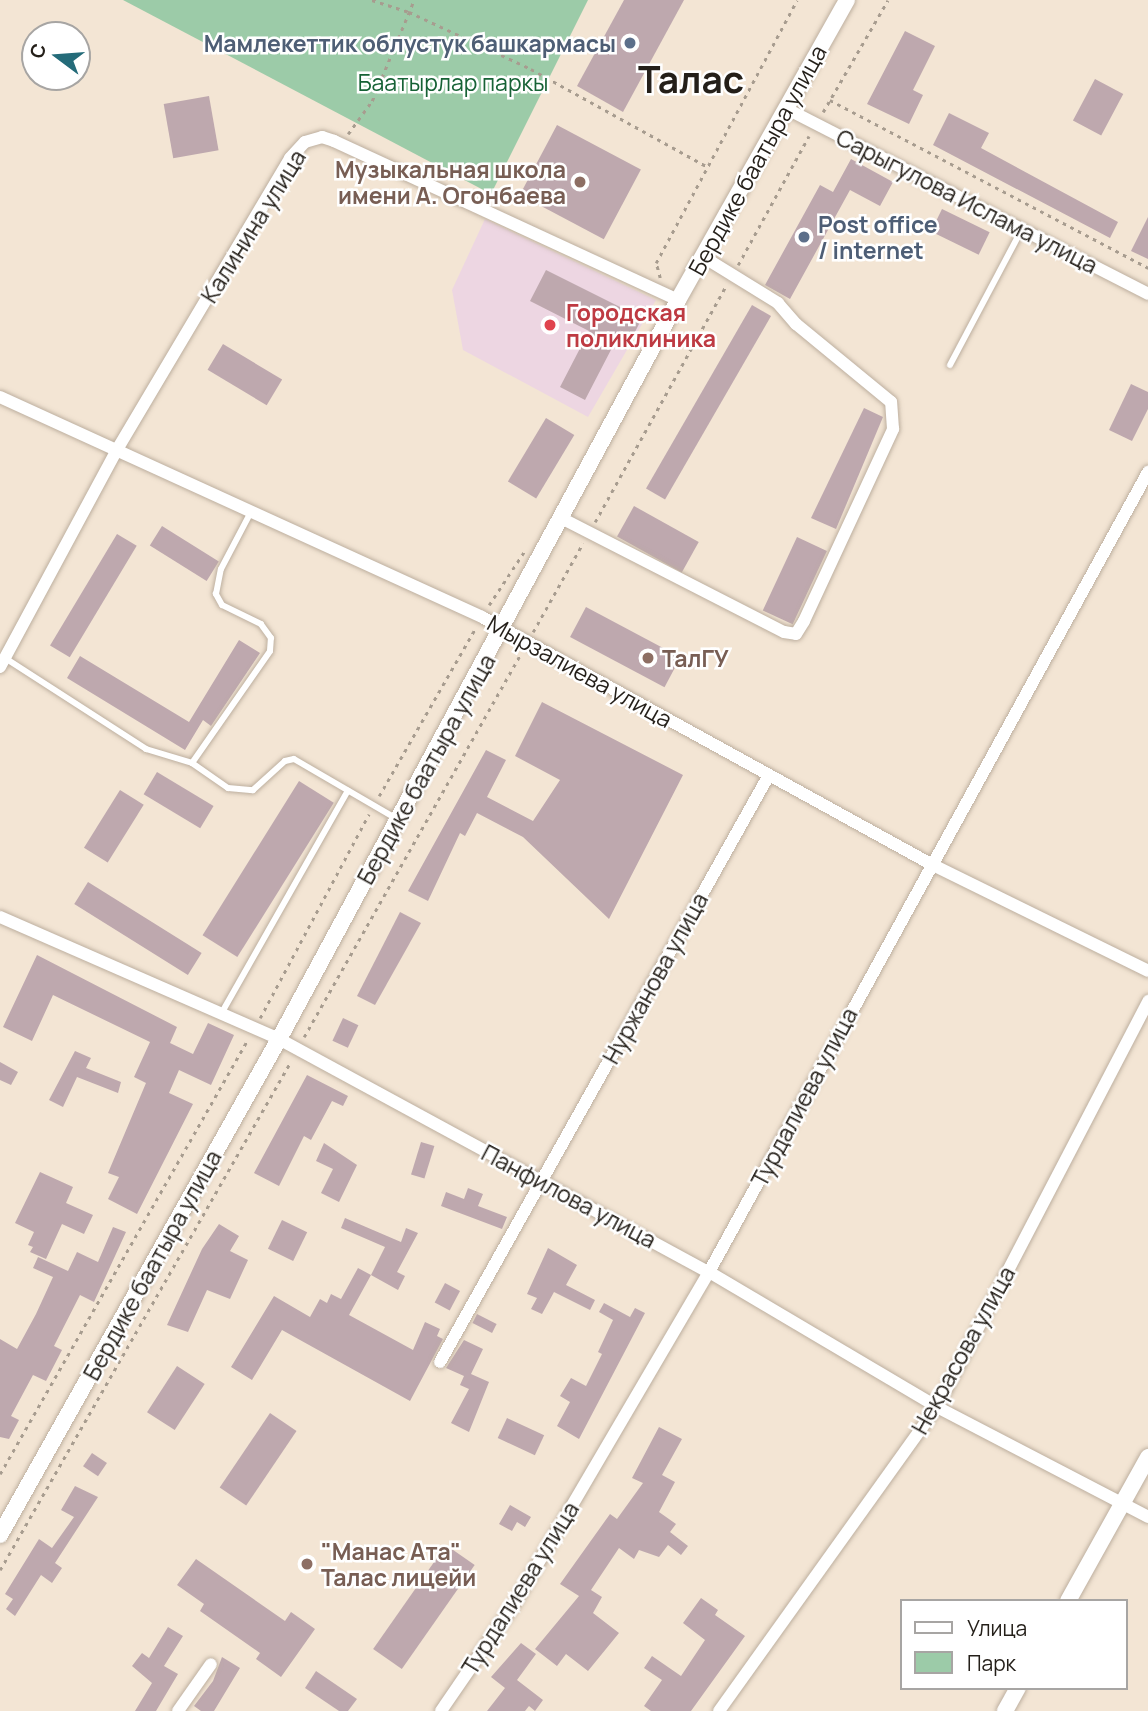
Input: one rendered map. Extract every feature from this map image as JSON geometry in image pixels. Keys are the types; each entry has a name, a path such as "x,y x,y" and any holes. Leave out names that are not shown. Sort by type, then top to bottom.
{"street":[{"name":"Бердике баатыра улица","path":"0,1535 279,1039 563,519 671,297 702,256 847,0"},
{"name":"Сарыгулова Ислама улица","path":"785,108 1148,294"},
{"name":"Калинина улица","path":"2,662 118,448 290,158 305,142 322,137 334,141 671,297"},
{"path":"563,519 784,632 796,634 804,621 893,429 891,402 796,324 778,303 702,256"},
{"name":"Мырзалиева улица","path":"0,397 118,448 482,617 931,864 1148,971"},
{"name":"Турдалиева улица","path":"441,1711 513,1606 709,1272 1148,472"},
{"name":"Нуржанова улица","path":"440,1362 769,775"},
{"name":"Панфилова улица","path":"0,917 279,1039 709,1272 937,1407 1148,1517"},
{"name":"Некрасова улица","path":"719,1711 937,1407 1148,1001"},
{"path":"1069,1599 1148,1457"},
{"path":"178,1711 211,1664"},
{"path":"1005,1711 1017,1690"}],"lane":[{"path":"950,365 1022,229"},
{"path":"192,763 270,651 271,638 261,624 222,605 216,594 221,569 253,510"},
{"path":"2,662 146,749 192,763 242,791 253,790 285,761 294,759 399,820"},
{"path":"221,1014 348,790"}],"path":[{"path":"372,0 409,12 531,69 708,167"},
{"path":"334,141 347,135 372,101 414,0"},
{"path":"671,297 656,263 797,0"},
{"path":"0,1570 298,1049 888,0"},
{"path":"830,100 1148,268"},
{"path":"0,1474 255,1028 374,805 482,617 526,549"}],"shaded area":[{"name":"Городская поликлиника","path":"485,219 656,300 588,417 463,350 452,290"}],"green space":[{"name":"Баатырлар паркы","path":"123,0 588,0 491,194"}],"building":[{"name":"Мамлекеттик облустук башкармасы","path":"624,0 684,0 623,112 577,86"},
{"path":"905,31 935,46 913,90 923,95 909,124 867,104"},
{"path":"1095,79 1123,94 1101,136 1073,120"},
{"path":"209,96 219,150 173,158 164,104"},
{"path":"949,113 989,133 981,148 1118,222 1110,238 933,145"},
{"name":"Музыкальная школа имени А. Огонбаева","path":"557,125 641,170 604,239 520,195"},
{"path":"851,159 893,182 880,206 850,190 790,299 765,285 820,185 833,192"},
{"path":"942,209 990,232 979,255 931,231"},
{"path":"1148,217 1148,259 1131,251"},
{"path":"546,270 642,318 626,350 614,344 585,400 560,387 589,331 530,301"},
{"path":"752,305 771,316 665,500 646,489"},
{"path":"223,344 282,380 267,405 208,370"},
{"path":"1131,384 1148,392 1148,409 1132,441 1109,430"},
{"path":"864,408 883,417 836,529 811,518"},
{"path":"546,418 574,435 536,498 508,481"},
{"path":"634,506 699,542 682,572 617,537"},
{"path":"162,526 219,562 207,581 150,546"},
{"path":"117,534 137,546 70,657 50,645"},
{"path":"797,537 827,551 793,624 763,610"},
{"path":"586,607 680,657 665,687 570,637"},
{"path":"239,640 260,653 211,726 203,720 185,750 67,678 80,656 189,722"},
{"path":"542,702 683,775 609,919 523,837 477,813 465,836 460,833 428,901 408,891 486,750 506,760 487,797 533,821 560,780 515,756"},
{"path":"157,772 214,806 200,828 144,794"},
{"path":"299,781 334,803 237,957 203,935"},
{"path":"120,790 144,805 108,863 84,848"},
{"path":"88,882 202,953 188,975 74,904"},
{"path":"400,912 421,923 375,1005 357,996"},
{"path":"37,955 177,1027 170,1043 193,1054 208,1023 234,1035 211,1085 179,1070 169,1093 193,1104 137,1214 108,1199 119,1177 108,1173 146,1083 134,1077 150,1042 53,995 32,1041 3,1027"},
{"path":"343,1018 358,1025 348,1048 332,1041"},
{"path":"75,1051 91,1058 86,1068 121,1082 118,1093 77,1077 63,1107 49,1100"},
{"path":"0,1062 18,1072 11,1085 0,1080"},
{"path":"307,1075 348,1096 343,1106 332,1101 311,1140 304,1136 279,1186 254,1173"},
{"path":"421,1142 434,1146 424,1179 411,1175"},
{"path":"324,1143 357,1165 339,1202 321,1193 333,1169 316,1161"},
{"path":"40,1172 73,1187 66,1203 93,1215 84,1234 62,1224 46,1259 30,1252 33,1247 28,1245 34,1232 15,1223"},
{"path":"468,1188 483,1194 478,1206 507,1217 502,1229 441,1206 446,1192 464,1199"},
{"path":"345,1218 401,1242 406,1228 418,1233 397,1272 405,1276 398,1290 371,1275 385,1247 341,1228"},
{"path":"282,1220 307,1232 293,1261 268,1249"},
{"path":"219,1224 239,1236 230,1251 248,1260 230,1299 207,1290 188,1332 167,1325 202,1249"},
{"path":"113,1227 126,1232 94,1302 80,1295 54,1346 62,1350 46,1381 33,1375 11,1416 19,1420 9,1439 0,1437 0,1339 17,1349 36,1314 53,1277 33,1268 38,1257 68,1271 77,1252 98,1262"},
{"path":"548,1248 577,1265 566,1285 595,1300 590,1310 554,1292 542,1314 531,1309 537,1298 527,1294"},
{"path":"358,1268 371,1275 349,1315 413,1350 425,1322 440,1329 437,1336 443,1339 410,1401 282,1330 252,1380 231,1367 274,1296 310,1317 320,1299 327,1303 331,1294 341,1299"},
{"path":"445,1283 460,1291 450,1310 435,1302"},
{"path":"604,1303 630,1317 635,1308 645,1313 579,1439 557,1426 570,1402 560,1396 571,1378 586,1386 602,1354 598,1352 613,1320 599,1312"},
{"path":"477,1314 497,1324 492,1333 472,1323"},
{"path":"464,1340 483,1349 471,1374 489,1382 469,1432 451,1423 469,1389 460,1385 464,1376 446,1368"},
{"path":"177,1366 205,1384 175,1430 147,1412"},
{"path":"270,1413 297,1431 246,1506 220,1488"},
{"path":"507,1418 544,1435 535,1455 498,1438"},
{"path":"659,1427 682,1439 662,1475 675,1482 659,1512 676,1524 670,1532 688,1546 681,1555 668,1545 659,1557 639,1550 634,1559 619,1548 591,1590 602,1597 593,1613 619,1633 588,1671 566,1654 557,1666 535,1649 579,1596 560,1584 610,1514 617,1519 643,1483 632,1478"},
{"path":"92,1453 107,1463 98,1476 83,1466"},
{"path":"75,1486 98,1497 55,1563 62,1568 52,1583 41,1575 15,1616 6,1609 13,1599 5,1594 39,1539 52,1548 74,1517 61,1510"},
{"path":"510,1505 531,1517 525,1527 517,1522 512,1531 499,1524"},
{"path":"446,1545 475,1565 402,1669 373,1649"},
{"path":"196,1559 285,1621 291,1612 315,1629 281,1677 256,1659 260,1653 200,1611 204,1604 177,1585"},
{"path":"701,1598 718,1610 715,1615 745,1636 691,1711 651,1711 644,1706 662,1680 644,1668 652,1656 681,1676 705,1640 683,1623"},
{"path":"168,1627 183,1636 164,1666 178,1674 156,1711 135,1711 152,1683 132,1666 142,1653 149,1658"},
{"path":"521,1643 536,1654 517,1680 543,1700 535,1711 529,1706 525,1711 487,1711 505,1688 491,1677"},
{"path":"222,1657 240,1668 214,1711 201,1711 194,1706 213,1681"},
{"path":"316,1671 357,1699 348,1711 339,1711 305,1688"}],"place":[{"name":"Мамлекеттик облустук башкармасы","path":"630,43"},
{"name":"Музыкальная школа имени А. Огонбаева","path":"580,182"},
{"name":"Post office / internet","path":"804,237"},
{"name":"Городская поликлиника","path":"550,325"},
{"name":"ТалГУ","path":"648,658"},
{"name":"\"Манас Ата\" Талас лицейи","path":"307,1564"}],"district":[{"name":"Талас","path":"691,79"}]}
